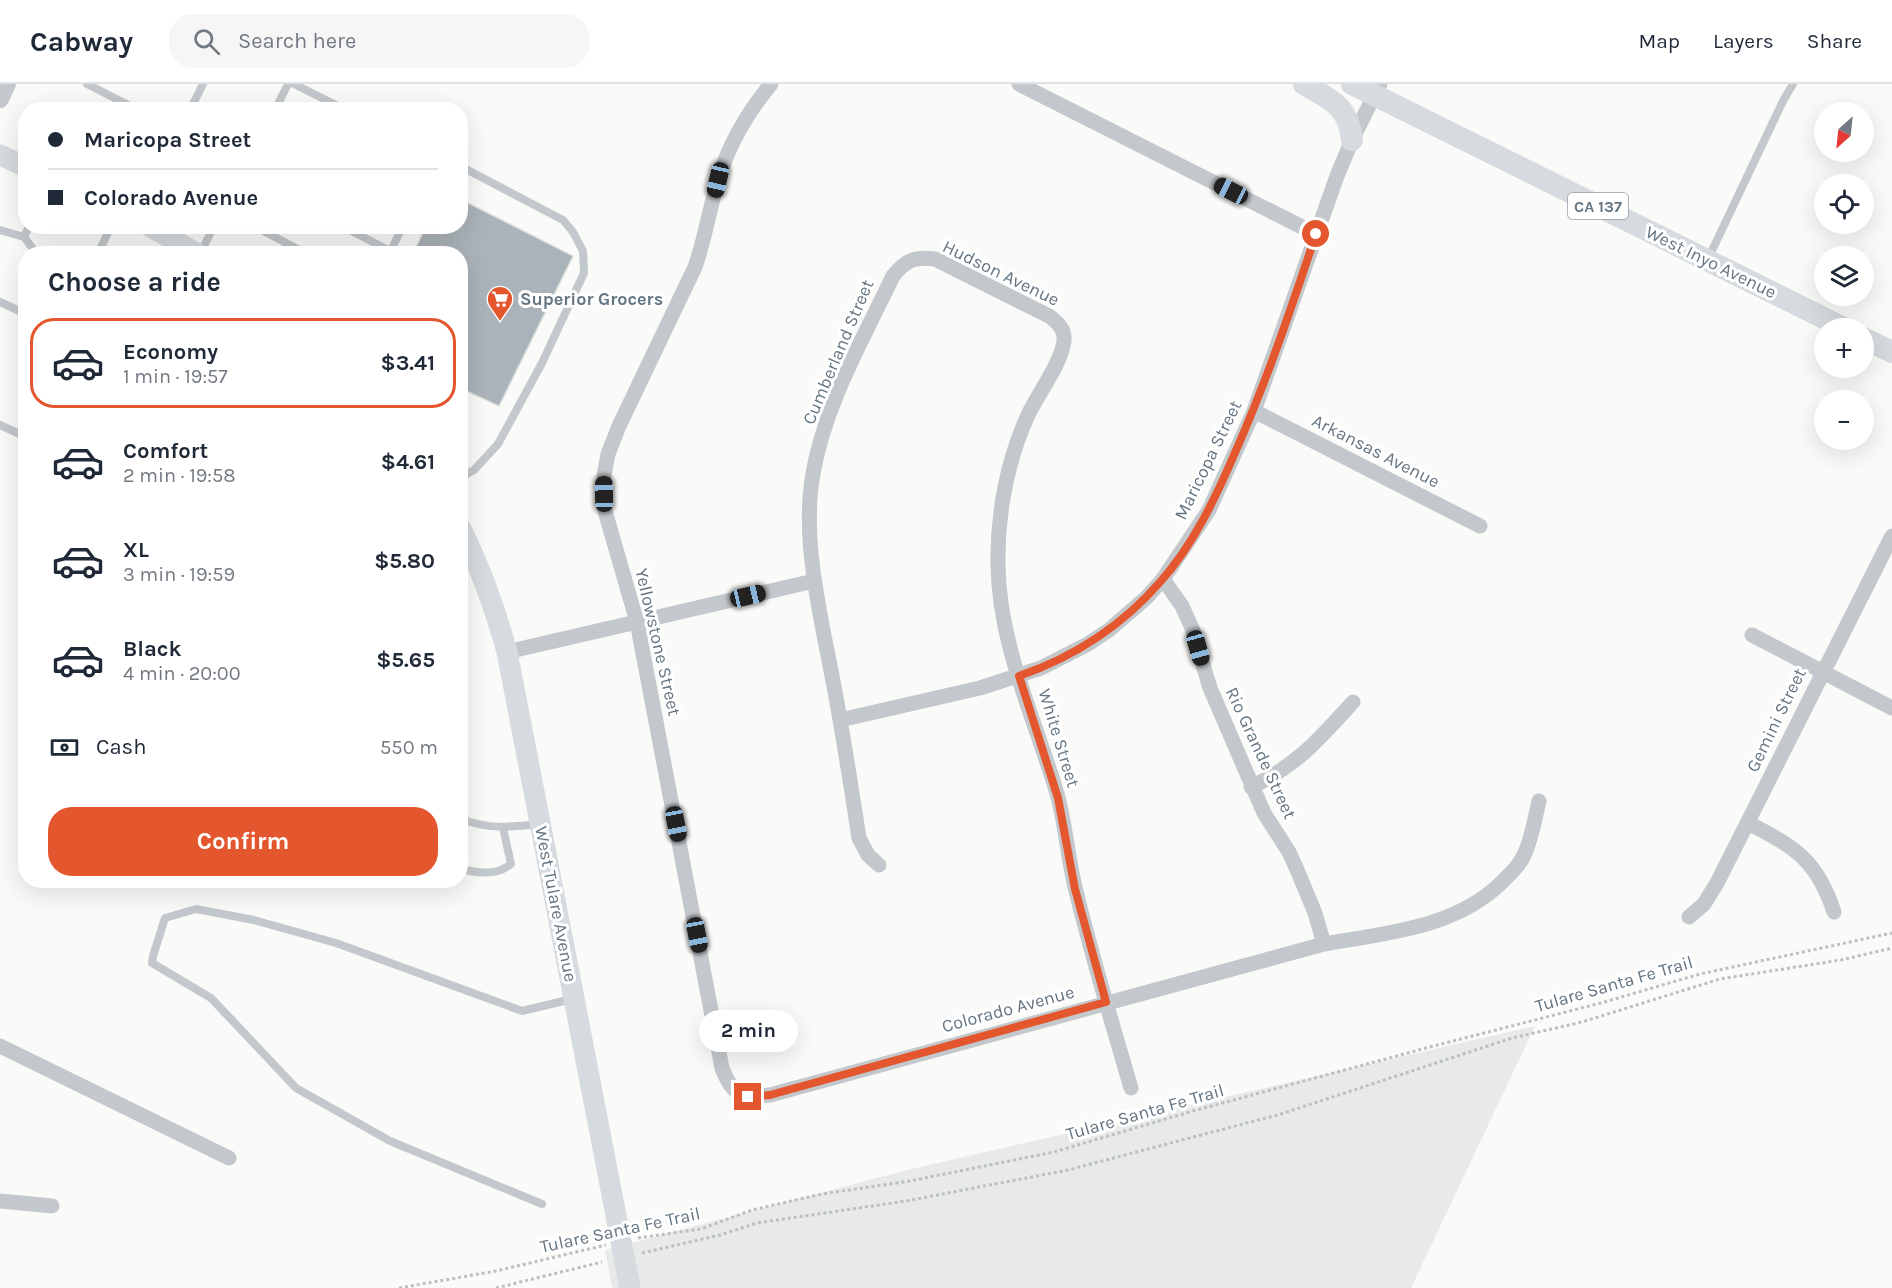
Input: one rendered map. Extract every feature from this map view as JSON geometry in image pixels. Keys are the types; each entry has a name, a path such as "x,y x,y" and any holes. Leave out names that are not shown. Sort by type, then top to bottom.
{"main road":[{"path":"1304,84 1332,100 1346,114 1352,140"},
{"name":"West Inyo Avenue","path":"1352,84 1377,90 1824,318"},
{"path":"0,155 18,163"},
{"path":"163,234 185,246"},
{"path":"1874,343 1892,352"},
{"name":"West Tulare Avenue","path":"468,544 482,573 507,652 630,1288"}],"street":[{"path":"0,99 8,84"},
{"name":"Yellowstone Street","path":"737,1093 728,1084 722,1068 637,622 605,511 604,477 608,454 619,426 695,267 703,245 718,180 728,154 753,109 771,84"},
{"path":"1019,84 1316,234"},
{"name":"Maricopa Street","path":"840,720 980,688 1041,668 1095,639 1128,614 1163,579 1209,510 1254,411 1316,234 1352,140 1377,90"},
{"name":"Hudson Avenue","path":"913,258 935,259 1049,316 1060,324 1065,334"},
{"name":"Cumberland Street","path":"879,865 868,855 859,838 814,581 810,511 812,475 821,440 836,399 893,276 904,262 913,258"},
{"name":"White Street","path":"1065,334 1057,363 1042,387 1018,439 1003,502 998,563 999,598 1004,628 1058,798 1075,889 1131,1088"},
{"name":"Arkansas Avenue","path":"1254,411 1480,526"},
{"name":"Gemini Street","path":"1689,917 1704,904 1717,883 1892,536"},
{"name":"Rio Grande Street","path":"1163,579 1182,606 1192,628 1210,687 1251,787 1264,813 1289,852 1315,913 1324,944"},
{"path":"507,652 814,581"},
{"path":"1752,635 1892,708"},
{"path":"1251,787 1288,767 1308,750 1353,702"},
{"name":"Colorado Avenue","path":"737,1093 748,1097 770,1095 1324,944 1444,920 1494,891 1514,870 1524,855 1533,831 1539,801"},
{"path":"1748,823 1778,839 1808,862 1823,885 1834,912"},
{"path":"0,1046 229,1158"},
{"path":"0,1200 52,1206"}],"lane":[{"path":"87,84 122,102"},
{"path":"194,102 203,84"},
{"path":"279,102 288,84"},
{"path":"294,84 330,102"},
{"path":"1707,260 1793,84"},
{"path":"468,170 563,220 573,232 583,251 584,273 542,363 498,444 468,473"},
{"path":"0,230 24,237 31,246"},
{"path":"269,234 292,246"},
{"path":"357,234 379,246"},
{"path":"0,302 18,310"},
{"path":"0,425 18,433"},
{"path":"468,822 503,828 540,824"},
{"path":"468,870 502,871 511,864 503,828"},
{"path":"542,1204 390,1141 296,1088 211,998 152,963 153,956 165,918 196,909 254,920 336,943 522,1011 574,999"}],"path":[{"name":"Tulare Santa Fe Trail","path":"399,1288 496,1271 621,1242 701,1229 752,1210 822,1194 910,1181 1054,1152 1193,1111 1426,1047 1601,1003 1700,974 1892,933"},
{"name":"Tulare Santa Fe Trail","path":"642,1253 720,1235 757,1223 906,1201 1068,1170 1281,1114 1512,1038 1582,1022 1720,979 1841,960 1892,948"},
{"name":"Tulare Santa Fe Trail","path":"496,1288 602,1262"}],"shaded area":[{"path":"1535,1026 1411,1288 612,1288 605,1250 903,1171"}],"building":[{"name":"Superior Grocers","path":"468,203 573,256 499,406 468,392 468,246 417,246 422,234 468,234"}],"place":[{"name":"Superior Grocers","path":"500,322"}],"route":[{"path":"748,1097 770,1095 1106,1002 1075,889 1058,798 1019,676 1064,657 1109,630 1146,598 1163,579 1192,537 1209,510 1254,411 1316,234"}]}
